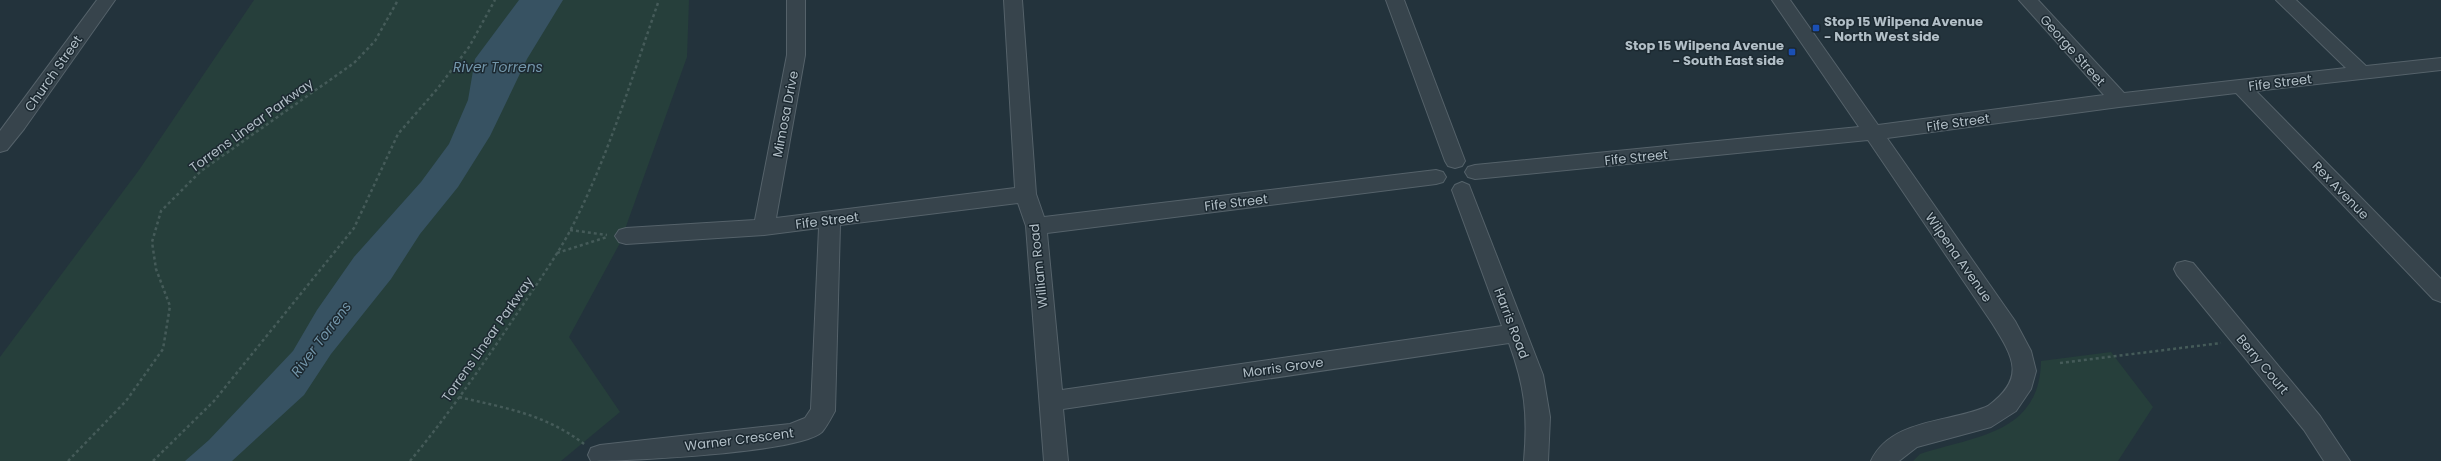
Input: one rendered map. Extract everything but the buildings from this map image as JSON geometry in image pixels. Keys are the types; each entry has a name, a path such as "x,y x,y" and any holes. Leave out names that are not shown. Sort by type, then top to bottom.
{"street":[{"name":"Church Street","path":"0,145 17,124 106,0"},
{"name":"Mimosa Drive","path":"764,227 796,55 796,0"},
{"name":"William Road","path":"1013,0 1026,194 1036,226 1056,461"},
{"path":"1395,0 1455,162"},
{"name":"Wilpena Avenue","path":"1782,0 2000,317 2016,343 2025,364 2024,382 2014,400 2000,413 1976,422 1935,430 1910,440 1883,461"},
{"name":"George Street","path":"2028,0 2119,100"},
{"path":"2285,0 2361,72"},
{"name":"Fife Street","path":"1475,172 1874,133 2119,100 2441,64"},
{"name":"Rex Avenue","path":"2241,87 2441,293"},
{"path":"1455,162 1470,166 1475,172 1476,179 1470,187 1462,190 1443,186 1436,177 1436,172 1442,164 1455,162"},
{"name":"Fife Street","path":"1036,226 1436,177"},
{"name":"Harris Road","path":"1462,190 1516,333 1538,398 1540,419 1536,461"},
{"name":"Fife Street","path":"626,236 764,227 830,220 1026,194"},
{"name":"Warner Crescent","path":"600,455 792,434 813,424 823,411 830,220"},
{"name":"Berry Court","path":"2185,269 2312,423 2338,461"},
{"name":"Morris Grove","path":"1050,401 1516,333"}],"path":[{"name":"Torrens Linear Parkway","path":"68,461 126,401 163,349 170,306 156,269 152,242 161,212 201,171 354,63 375,41 398,0"},
{"path":"153,461 214,400 354,228 398,134 438,88 469,47 495,0"},
{"name":"Torrens Linear Parkway","path":"410,461 459,398 570,230 603,159 660,0"},
{"path":"556,253 613,235 584,233 570,230"},
{"path":"2060,362 2244,341"},
{"path":"459,398 530,413 567,431 600,455"}],"green space":[{"path":"254,0 689,0 687,57 620,243 569,337 620,412 561,461 0,461 0,357 139,170"},
{"path":"2111,352 2153,407 2118,461 1913,461 1920,454 1982,436 2001,428 2017,418 2029,404 2038,385 2041,361"}],"water":[{"name":"River Torrens","path":"519,0 563,0 527,59 490,136 458,187 420,234 391,279 331,354 304,395 232,461 185,461 209,440 293,351 317,310 354,257 421,182 449,144 468,100 475,59"}],"place":[{"name":"Stop 15 Wilpena Avenue - North West side","path":"1816,28"},
{"name":"Stop 15 Wilpena Avenue - South East side","path":"1792,52"}]}
